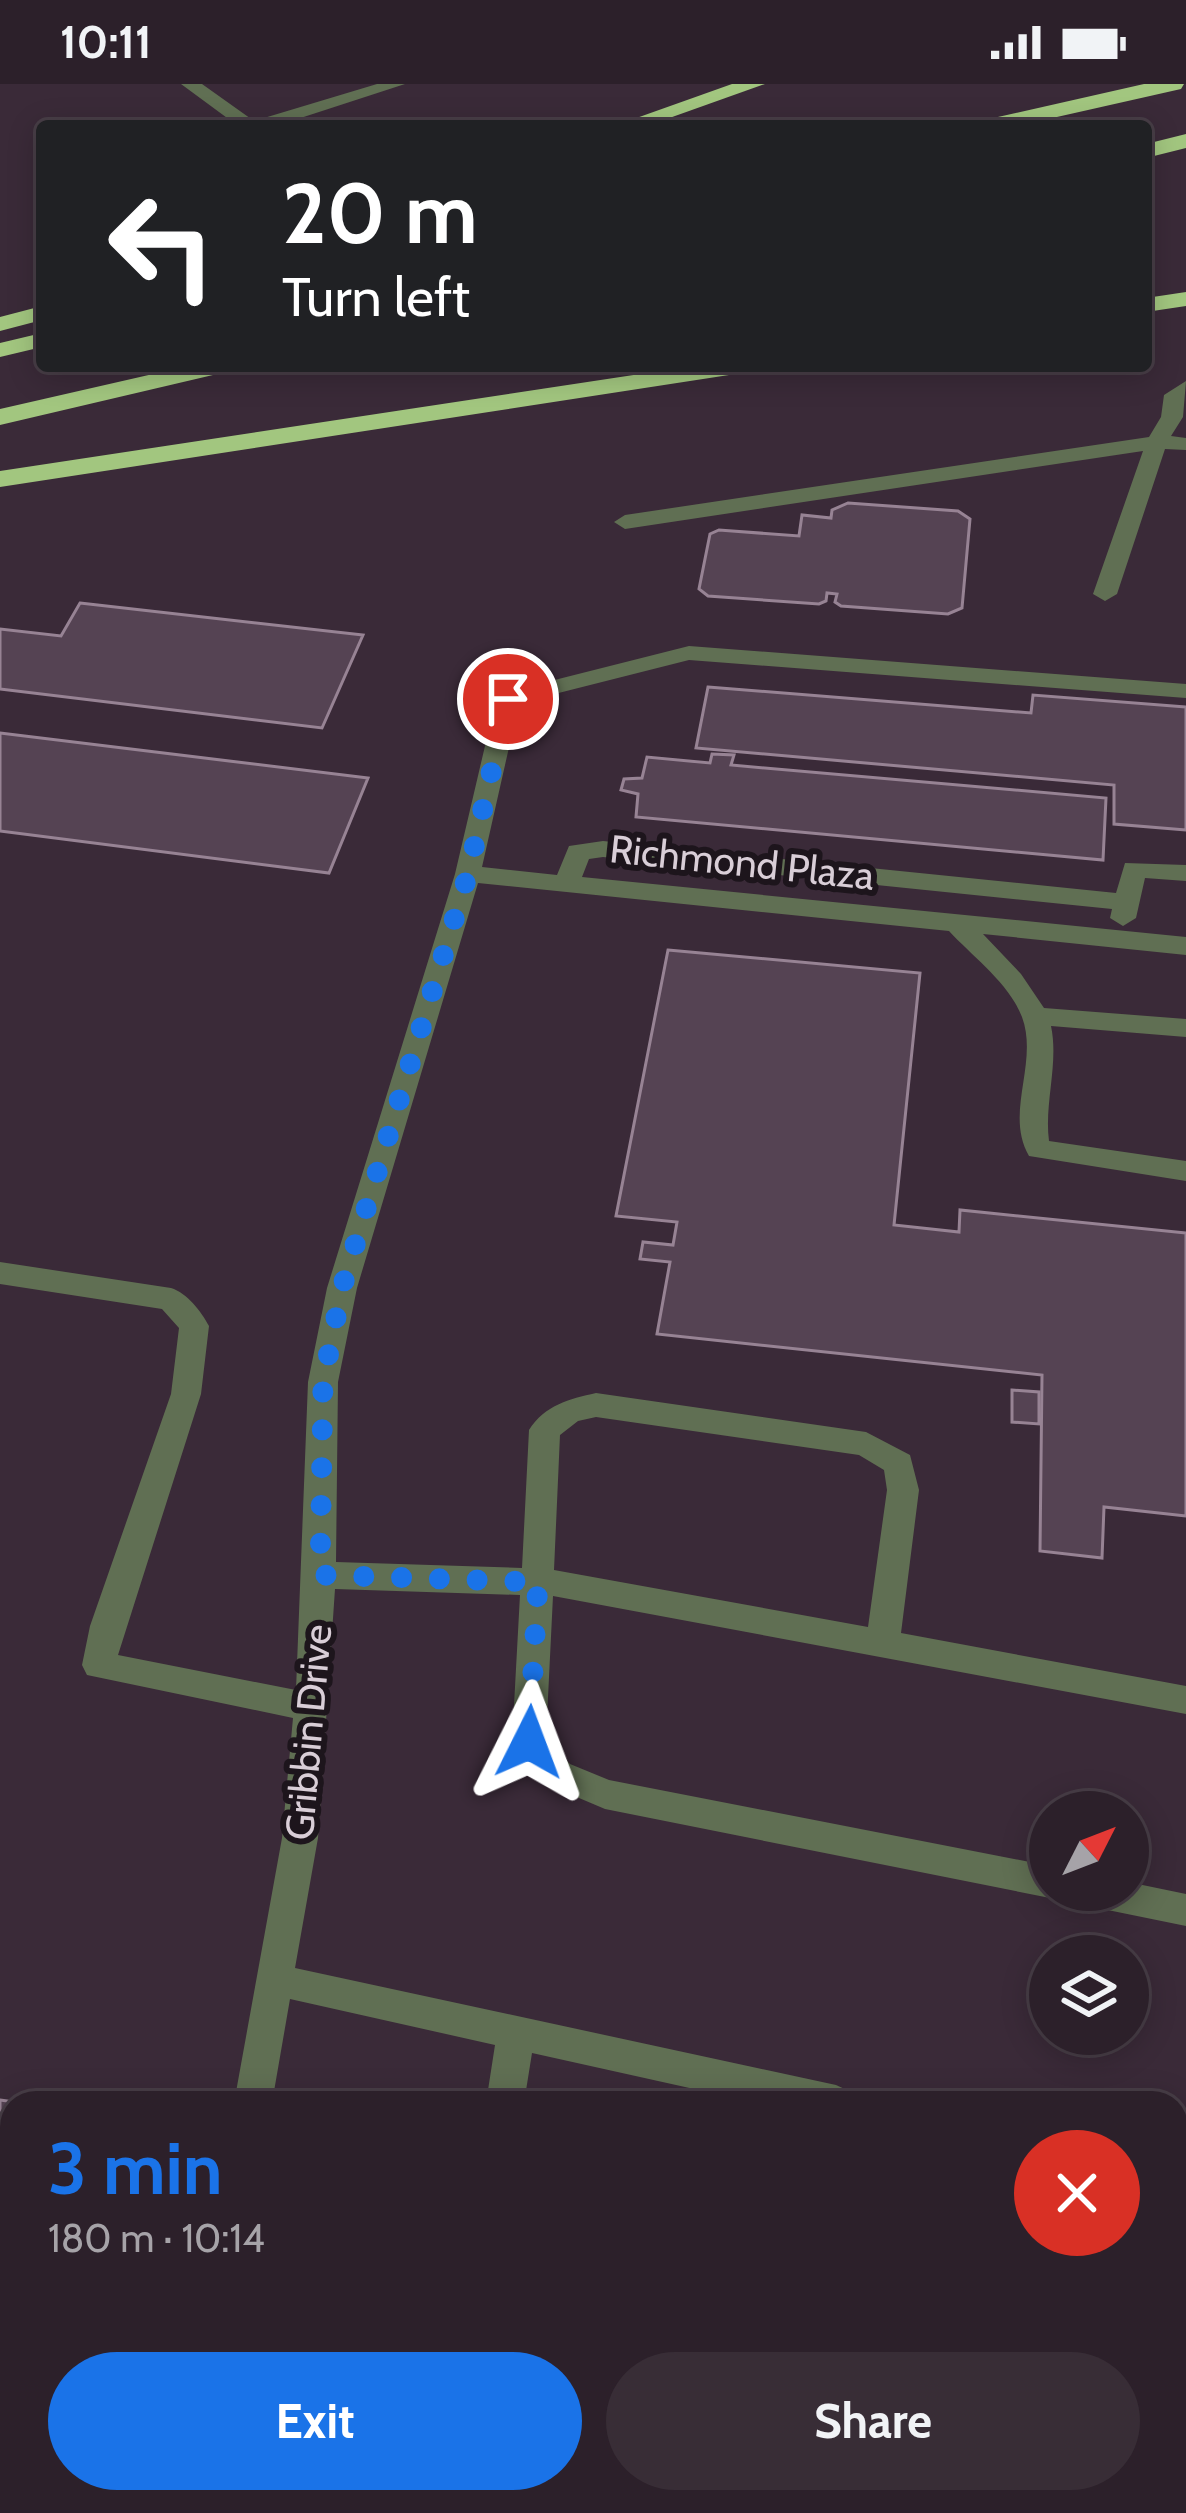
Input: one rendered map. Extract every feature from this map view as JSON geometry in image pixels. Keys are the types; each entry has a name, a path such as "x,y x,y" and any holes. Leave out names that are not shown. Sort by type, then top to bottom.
{"highway":[{"path":"643,120 754,84"},
{"path":"1014,120 1173,84"},
{"path":"1152,150 1186,141"},
{"path":"1152,304 1186,299"},
{"path":"0,324 36,315"},
{"path":"0,350 36,341"},
{"path":"0,417 195,372"},
{"path":"0,478 702,372"}],"street":[{"path":"190,84 244,120"},
{"path":"274,120 397,84"},
{"path":"1105,594 1157,442 1172,416 1174,395 1186,387"},
{"path":"625,523 1157,442 1186,444"},
{"path":"468,874 508,699 689,653 1186,691"},
{"path":"567,884 578,852 603,849 1126,902"},
{"path":"1118,939 1134,869 1186,873"},
{"name":"Richmond Plaza","path":"468,874 1186,946"},
{"name":"Gribbin Drive","path":"255,2091 300,1838 320,1575 323,1382 342,1288 468,874"},
{"path":"957,923 1035,1016 1043,1048 1032,1136 1039,1149 1059,1156 1186,1171"},
{"path":"1035,1016 1186,1028"},
{"path":"0,1273 171,1299 194,1326 186,1394 98,1665 311,1707"},
{"path":"883,1642 903,1490 898,1465 866,1444 596,1405 569,1411 545,1430 529,1742 558,1774 605,1794 1029,1878"},
{"path":"320,1575 565,1583 1186,1700"},
{"path":"1149,1902 1186,1910"},
{"path":"276,1980 781,2091"},
{"path":"507,2091 516,2033"}],"building":[{"path":"848,503 958,511 970,519 962,608 948,614 841,606 835,602 837,594 827,593 826,601 819,604 708,596 699,589 710,534 719,530 799,536 802,515 831,518 832,510"},
{"path":"80,603 363,635 322,728 0,689 0,629 61,636"},
{"path":"708,687 1031,713 1033,695 1186,707 1186,830 1114,824 1114,785 696,748"},
{"path":"0,733 368,778 329,873 0,831"},
{"path":"712,754 734,755 731,765 1106,798 1103,860 636,817 638,794 621,790 624,779 642,778 647,757 710,763"},
{"path":"668,950 920,973 894,1225 959,1232 960,1210 1186,1233 1186,1516 1104,1507 1102,1558 1040,1551 1042,1375 657,1334 670,1262 640,1259 643,1242 673,1245 677,1222 616,1216"},
{"path":"1012,1390 1039,1392 1039,1424 1012,1422"}],"route":[{"path":"508,699 468,874 342,1288 323,1382 320,1575 538,1582 529,1742"}]}
